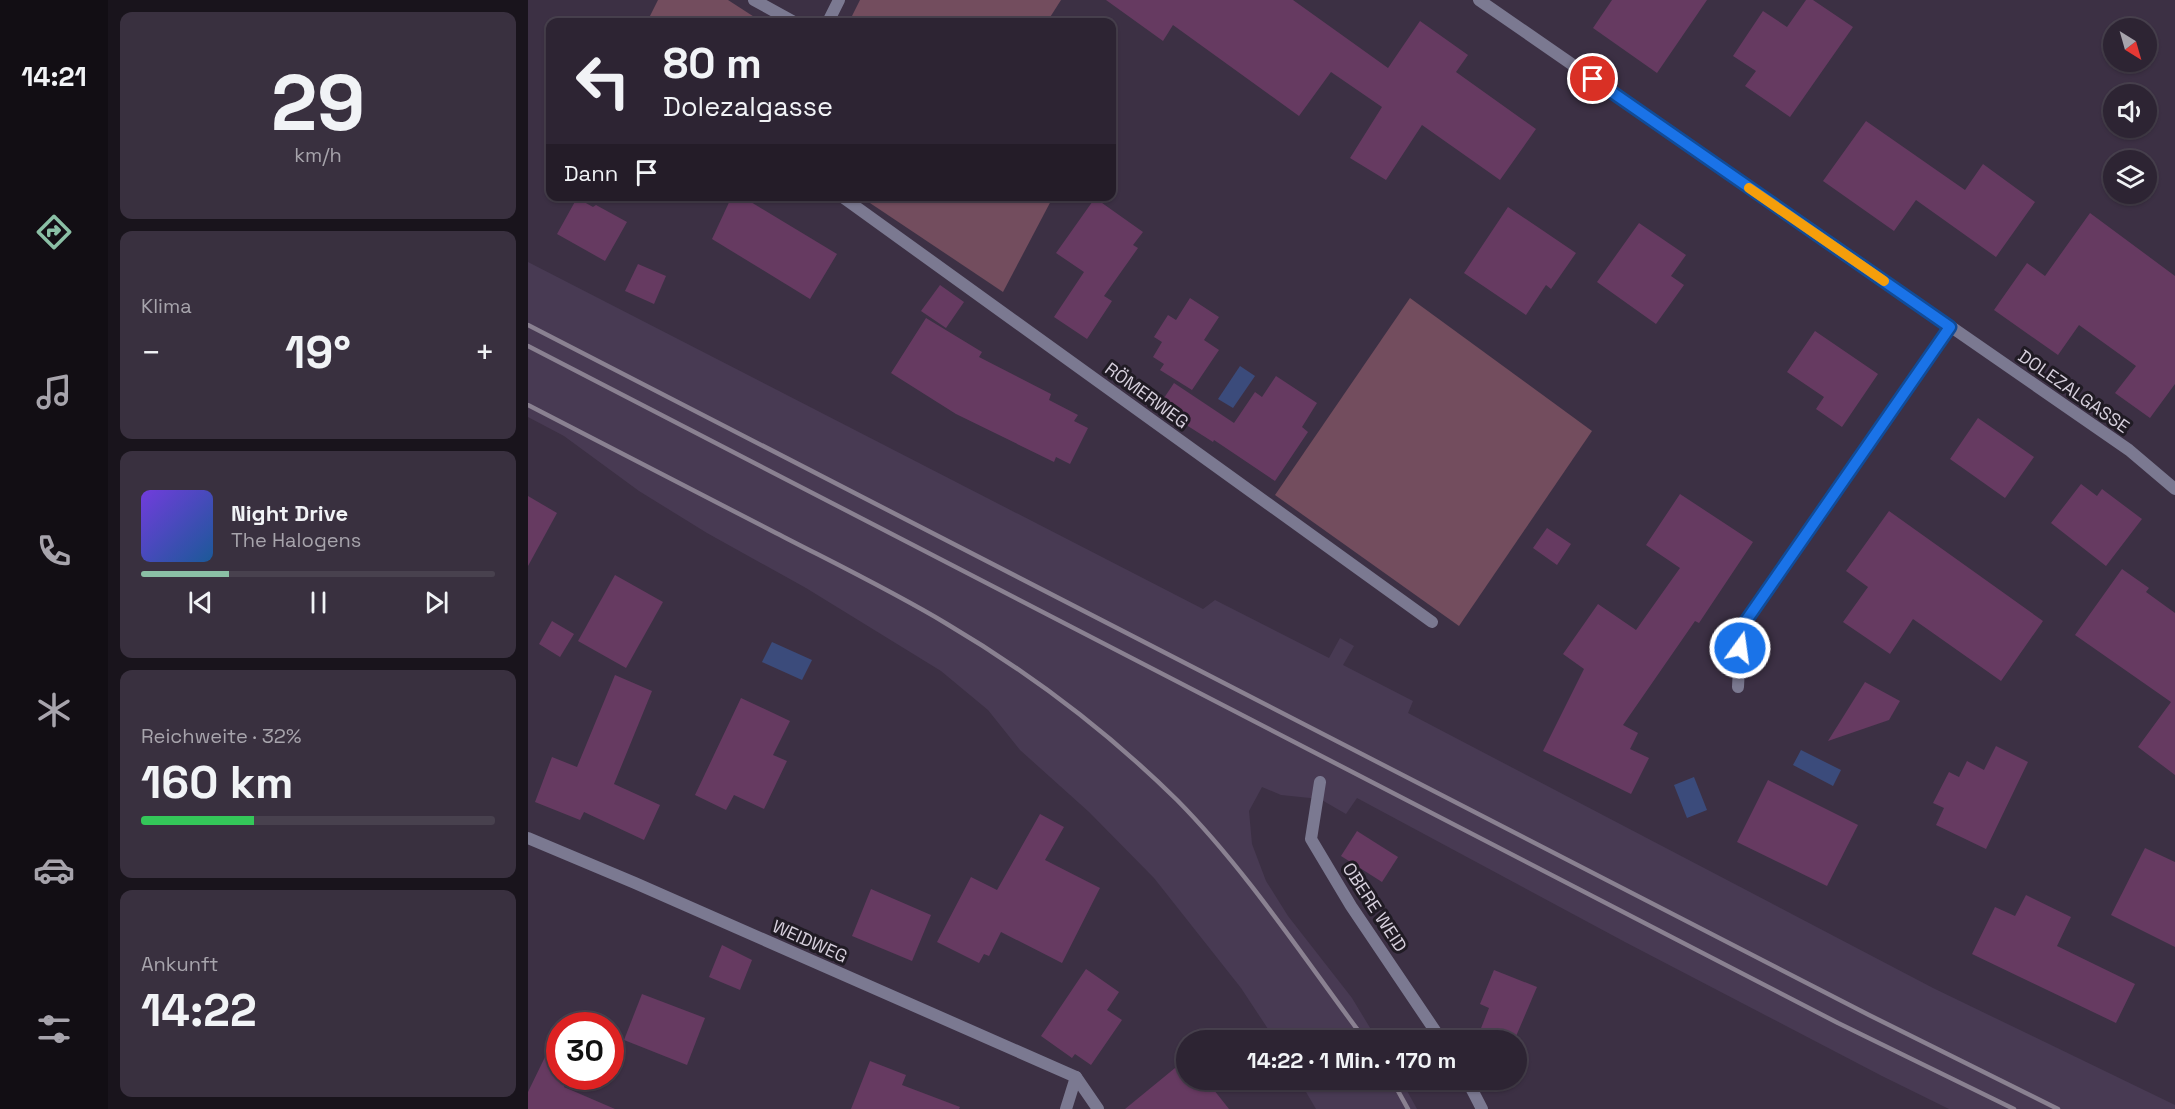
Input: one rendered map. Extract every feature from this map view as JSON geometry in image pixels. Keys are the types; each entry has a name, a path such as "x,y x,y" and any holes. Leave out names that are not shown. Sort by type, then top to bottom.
{"street":[{"path":"754,0 787,18"},
{"path":"830,18 839,0"},
{"name":"DOLEZALGASSE","path":"1479,0 2129,450 2175,489"},
{"name":"RÖMERWEG","path":"848,201 1432,622"},
{"path":"1738,687 1741,628 1950,327"},
{"name":"OBERE WEID","path":"1320,782 1311,839 1351,906 1435,1030"},
{"name":"WEIDWEG","path":"528,838 1076,1077"},
{"path":"1066,1109 1076,1077"},
{"path":"1076,1077 1098,1109"},
{"path":"1472,1090 1482,1109"}],"shaded area":[{"path":"658,0 728,0 756,18 649,18"},
{"path":"860,0 1061,0 1050,18 851,18"},
{"path":"867,201 1051,201 1003,292"},
{"path":"528,262 1203,609 1215,600 1329,658 1340,638 1354,646 1343,665 1413,701 1408,713 1933,988 2175,1105 2175,1109 1949,1109 1625,942 1357,798 1346,814 1320,799 1281,795 1262,787 1249,811 1252,844 1266,881 1288,916 1352,998 1371,1030 1269,1030 1241,988 1154,878 1089,812 1020,750 988,710 941,671 806,588 707,533 639,491 564,436 528,417"},
{"path":"1410,298 1592,431 1459,626 1275,495"},
{"path":"1305,1090 1407,1090 1417,1109 1316,1109"}],"water":[{"path":"1240,366 1255,376 1233,408 1218,399"},
{"path":"772,642 812,660 802,680 762,662"},
{"path":"1801,750 1841,770 1833,786 1793,765"},
{"path":"1694,777 1707,810 1687,818 1674,785"}],"building":[{"path":"1106,0 1293,0 1388,68 1420,21 1468,55 1456,72 1536,129 1500,180 1422,125 1386,180 1350,158 1382,107 1331,72 1299,116 1173,25 1163,41"},
{"path":"1612,0 1707,0 1657,73 1593,28"},
{"path":"1806,0 1813,0 1853,27 1790,117 1745,86 1756,71 1733,56 1763,11 1787,27"},
{"path":"1866,121 1965,190 1983,164 2035,202 1996,257 1916,200 1894,231 1823,181"},
{"path":"575,201 582,201 593,207 596,205 627,222 605,261 557,234"},
{"path":"730,201 749,201 837,254 810,299 712,239"},
{"path":"1093,201 1099,201 1143,232 1133,245 1138,248 1104,296 1112,301 1087,339 1054,317 1084,272 1056,253"},
{"path":"1508,207 1576,253 1551,289 1546,285 1526,315 1464,273"},
{"path":"2090,213 2175,276 2175,384 2150,418 2115,393 2136,366 2079,325 2058,355 1994,310 2027,263 2045,276"},
{"path":"1639,223 1686,255 1671,276 1684,285 1656,324 1597,282"},
{"path":"638,264 666,276 654,304 625,291"},
{"path":"940,285 964,302 946,328 921,311"},
{"path":"1190,298 1219,317 1204,340 1219,350 1192,390 1160,370 1164,364 1153,357 1162,342 1154,337 1168,315 1176,320"},
{"path":"926,318 982,352 979,357 1051,394 1049,400 1078,415 1074,421 1088,428 1070,464 1056,457 1054,462 956,414 891,373"},
{"path":"1815,331 1878,374 1842,427 1816,409 1824,397 1787,372"},
{"path":"1276,376 1317,403 1302,427 1308,432 1275,481 1214,440 1213,442 1158,407 1174,383 1234,423 1255,392 1262,397"},
{"path":"1978,418 2034,457 2005,498 1950,459"},
{"path":"2081,484 2097,496 2102,489 2142,519 2106,566 2051,523"},
{"path":"1680,494 1753,542 1699,623 1695,621 1623,725 1638,733 1630,749 1649,758 1631,794 1543,751 1584,669 1563,654 1598,604 1636,630 1680,568 1646,545"},
{"path":"528,496 557,513 528,566"},
{"path":"1889,511 2043,621 2001,681 1913,619 1890,654 1843,622 1868,587 1846,571"},
{"path":"1547,528 1571,544 1557,565 1533,548"},
{"path":"2122,569 2149,588 2146,592 2175,613 2175,775 2138,747 2171,702 2075,635"},
{"path":"615,575 663,602 626,668 578,641"},
{"path":"552,621 574,634 560,657 539,644"},
{"path":"615,675 652,691 614,784 660,805 644,840 584,812 580,820 535,802 552,757 577,767"},
{"path":"1865,682 1900,701 1889,720 1828,741"},
{"path":"741,698 790,721 773,755 787,761 764,809 734,795 726,810 695,795"},
{"path":"1996,746 2028,762 1986,849 1936,825 1944,808 1933,803 1949,772 1959,777 1967,761 1984,770"},
{"path":"1768,780 1858,825 1827,886 1737,842"},
{"path":"1040,814 1064,827 1045,860 1100,888 1062,963 1001,932 989,956 984,954 979,963 937,942 971,877 997,890"},
{"path":"1357,831 1398,857 1382,882 1341,856"},
{"path":"2145,848 2175,862 2175,947 2111,915"},
{"path":"871,889 931,915 912,961 852,936"},
{"path":"2026,895 2071,917 2057,946 2135,984 2116,1023 1972,954 1995,907 2015,916"},
{"path":"722,945 752,960 740,990 709,977"},
{"path":"1086,969 1119,992 1107,1010 1122,1020 1091,1065 1075,1054 1072,1058 1041,1036"},
{"path":"1494,970 1537,987 1519,1030 1480,1030 1489,1008 1480,1004"},
{"path":"642,994 705,1018 687,1065 624,1040"},
{"path":"546,1055 546,1090 571,1090 615,1109 528,1109 528,1092"},
{"path":"870,1061 906,1075 902,1085 960,1107 959,1109 851,1109"},
{"path":"1176,1067 1176,1090 1214,1090 1229,1109 1125,1109"}],"railway":[{"path":"528,325 1869,1015 2058,1109"},
{"path":"528,346 1838,1023 2014,1109"},
{"path":"528,405 863,577 947,624 1038,683 1124,751 1177,800 1203,828 1252,887 1358,1030"},
{"path":"1398,1090 1408,1109"}],"slow traffic":[{"path":"1749,188 1884,281"}],"route":[{"path":"1593,79 1950,327 1741,628 1740,648"}]}
